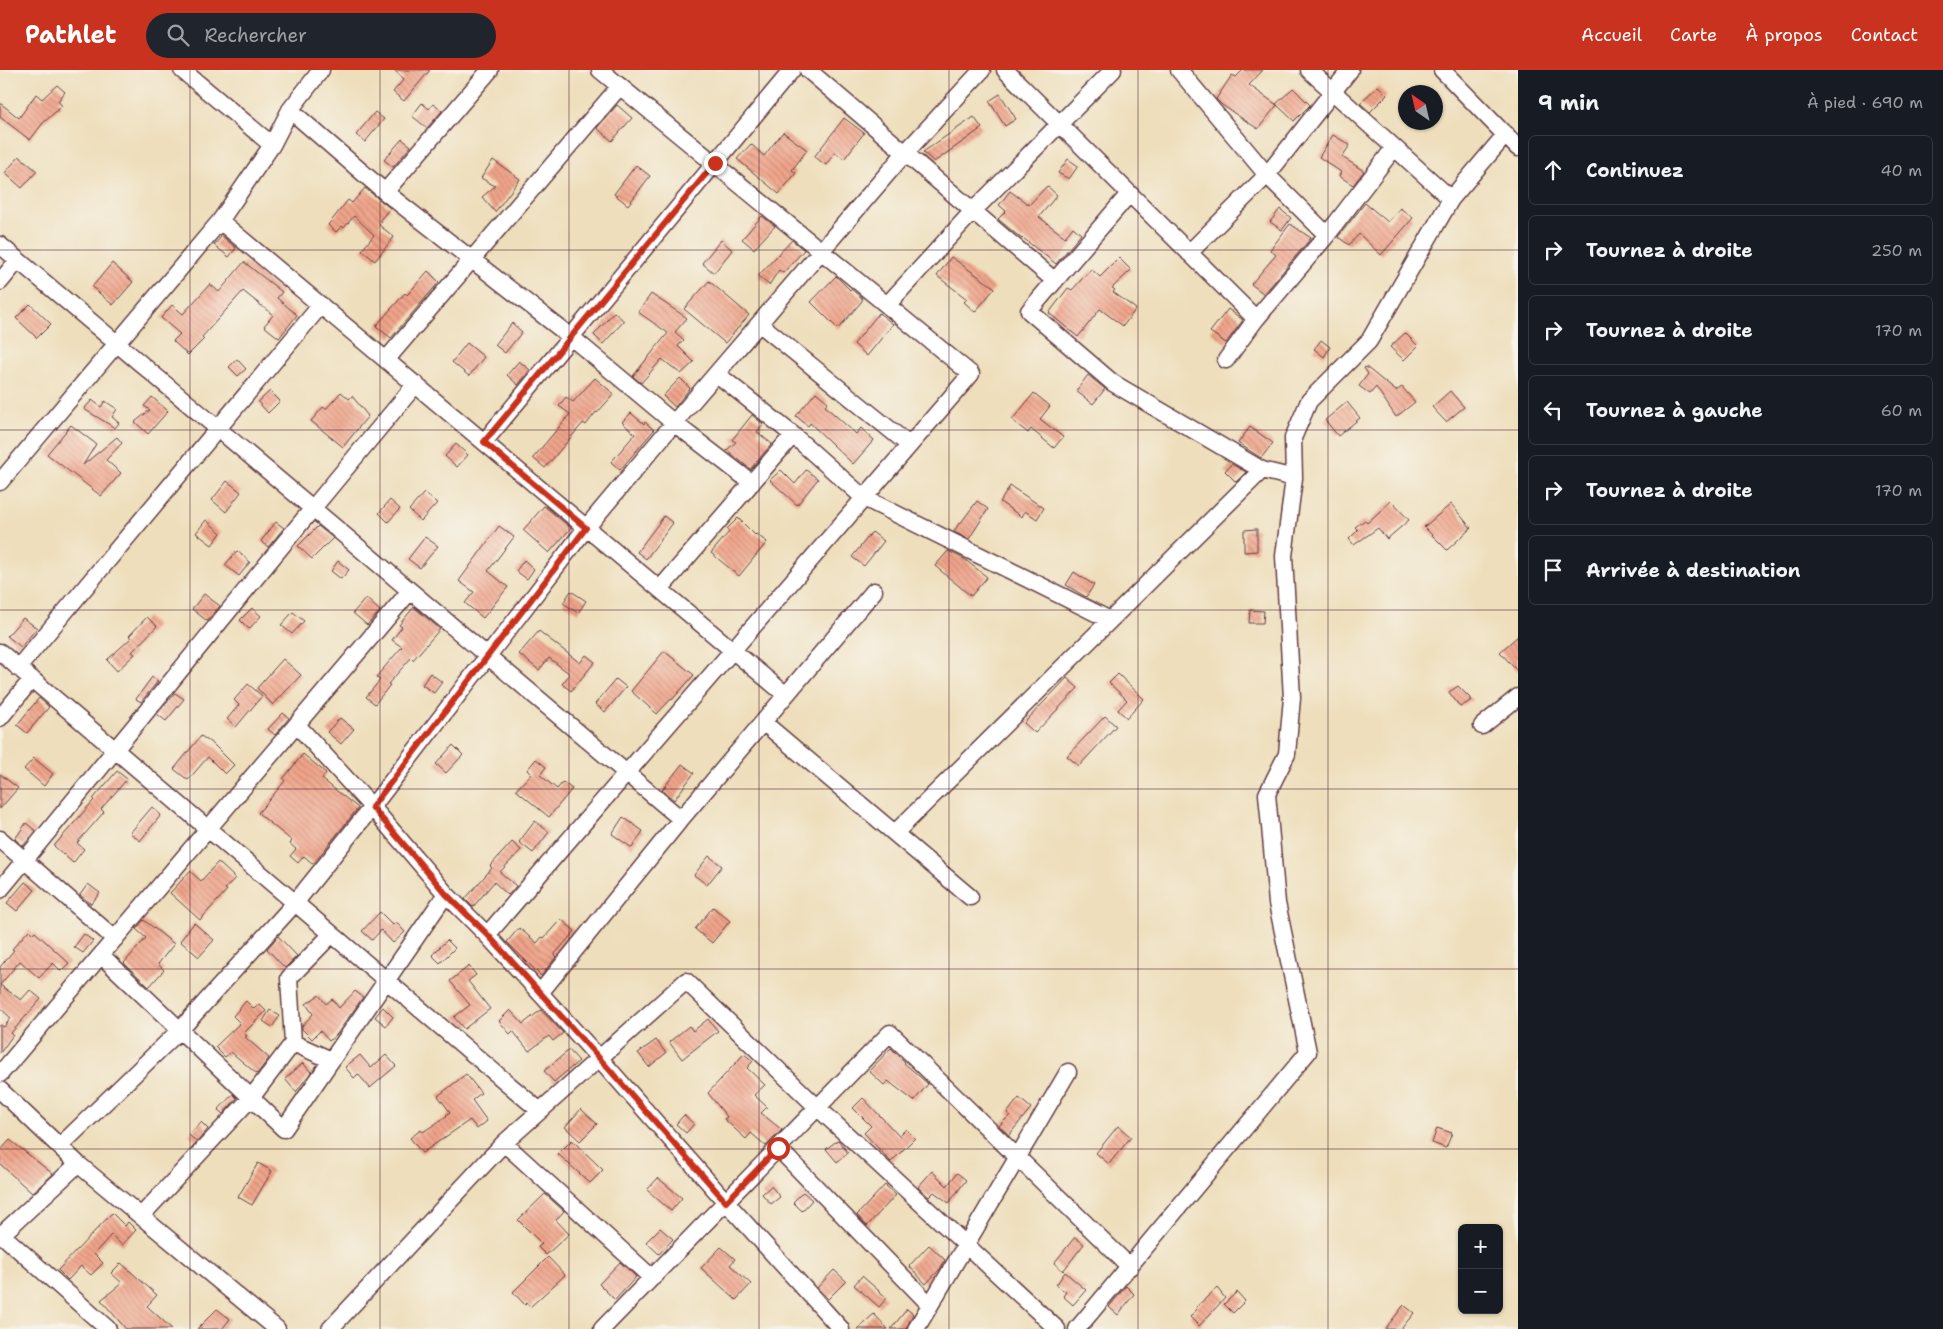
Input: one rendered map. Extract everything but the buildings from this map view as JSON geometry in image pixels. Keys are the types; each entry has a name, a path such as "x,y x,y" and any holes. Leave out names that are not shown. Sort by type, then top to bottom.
{"street":[{"path":"182,70 272,145"},
{"path":"0,482 220,221 272,145 290,110 320,70"},
{"path":"385,192 490,70"},
{"path":"487,934 971,374 888,304 600,70"},
{"path":"484,442 792,70"},
{"path":"808,70 1055,281"},
{"path":"60,1146 180,1030 295,903 372,807 586,528 905,153 982,70"},
{"path":"1005,70 1256,319"},
{"path":"888,304 973,211 1113,70"},
{"path":"1179,70 1267,175 1328,236"},
{"path":"1309,70 1451,199"},
{"path":"1189,253 1267,175 1350,70"},
{"path":"1442,70 1518,148"},
{"path":"386,360 620,86"},
{"path":"290,110 385,192 571,337 674,423 752,483"},
{"path":"1077,1329 1308,1052 1277,904 1267,794 1287,754 1292,698 1284,556 1294,478 1293,438 1310,401 1368,341 1451,199 1506,134"},
{"path":"1226,360 1256,319 1328,236 1394,148"},
{"path":"1130,194 1029,311 1113,383 1262,470 1294,478"},
{"path":"220,221 786,695"},
{"path":"0,245 681,819"},
{"path":"0,282 18,260"},
{"path":"18,668 321,305"},
{"path":"760,324 909,446"},
{"path":"717,374 793,436 864,498 1110,620"},
{"path":"0,890 116,751 312,508 416,384"},
{"path":"660,589 793,436"},
{"path":"895,833 1262,470"},
{"path":"0,1074 410,591"},
{"path":"540,993 681,819 874,591"},
{"path":"0,652 540,1111"},
{"path":"0,718 32,679"},
{"path":"1482,726 1518,697"},
{"path":"763,722 970,896"},
{"path":"297,725 372,807 446,894 487,934 841,1329"},
{"path":"0,839 115,939"},
{"path":"101,955 284,1129 446,894"},
{"path":"141,1216 251,1098 293,1043 289,978 332,934"},
{"path":"330,1329 504,1143 686,982 818,1108 1057,1329"},
{"path":"602,1329 890,1033 1130,1267"},
{"path":"293,1043 331,1060"},
{"path":"916,1329 1068,1072"},
{"path":"0,1090 78,1164 277,1329"},
{"path":"504,1143 652,1278"},
{"path":"778,1148 930,1305"},
{"path":"78,1164 1,1235 108,1329"}],"route":[{"path":"715,163 484,442 586,528 372,807 446,894 487,934 726,1202 778,1148"}]}
